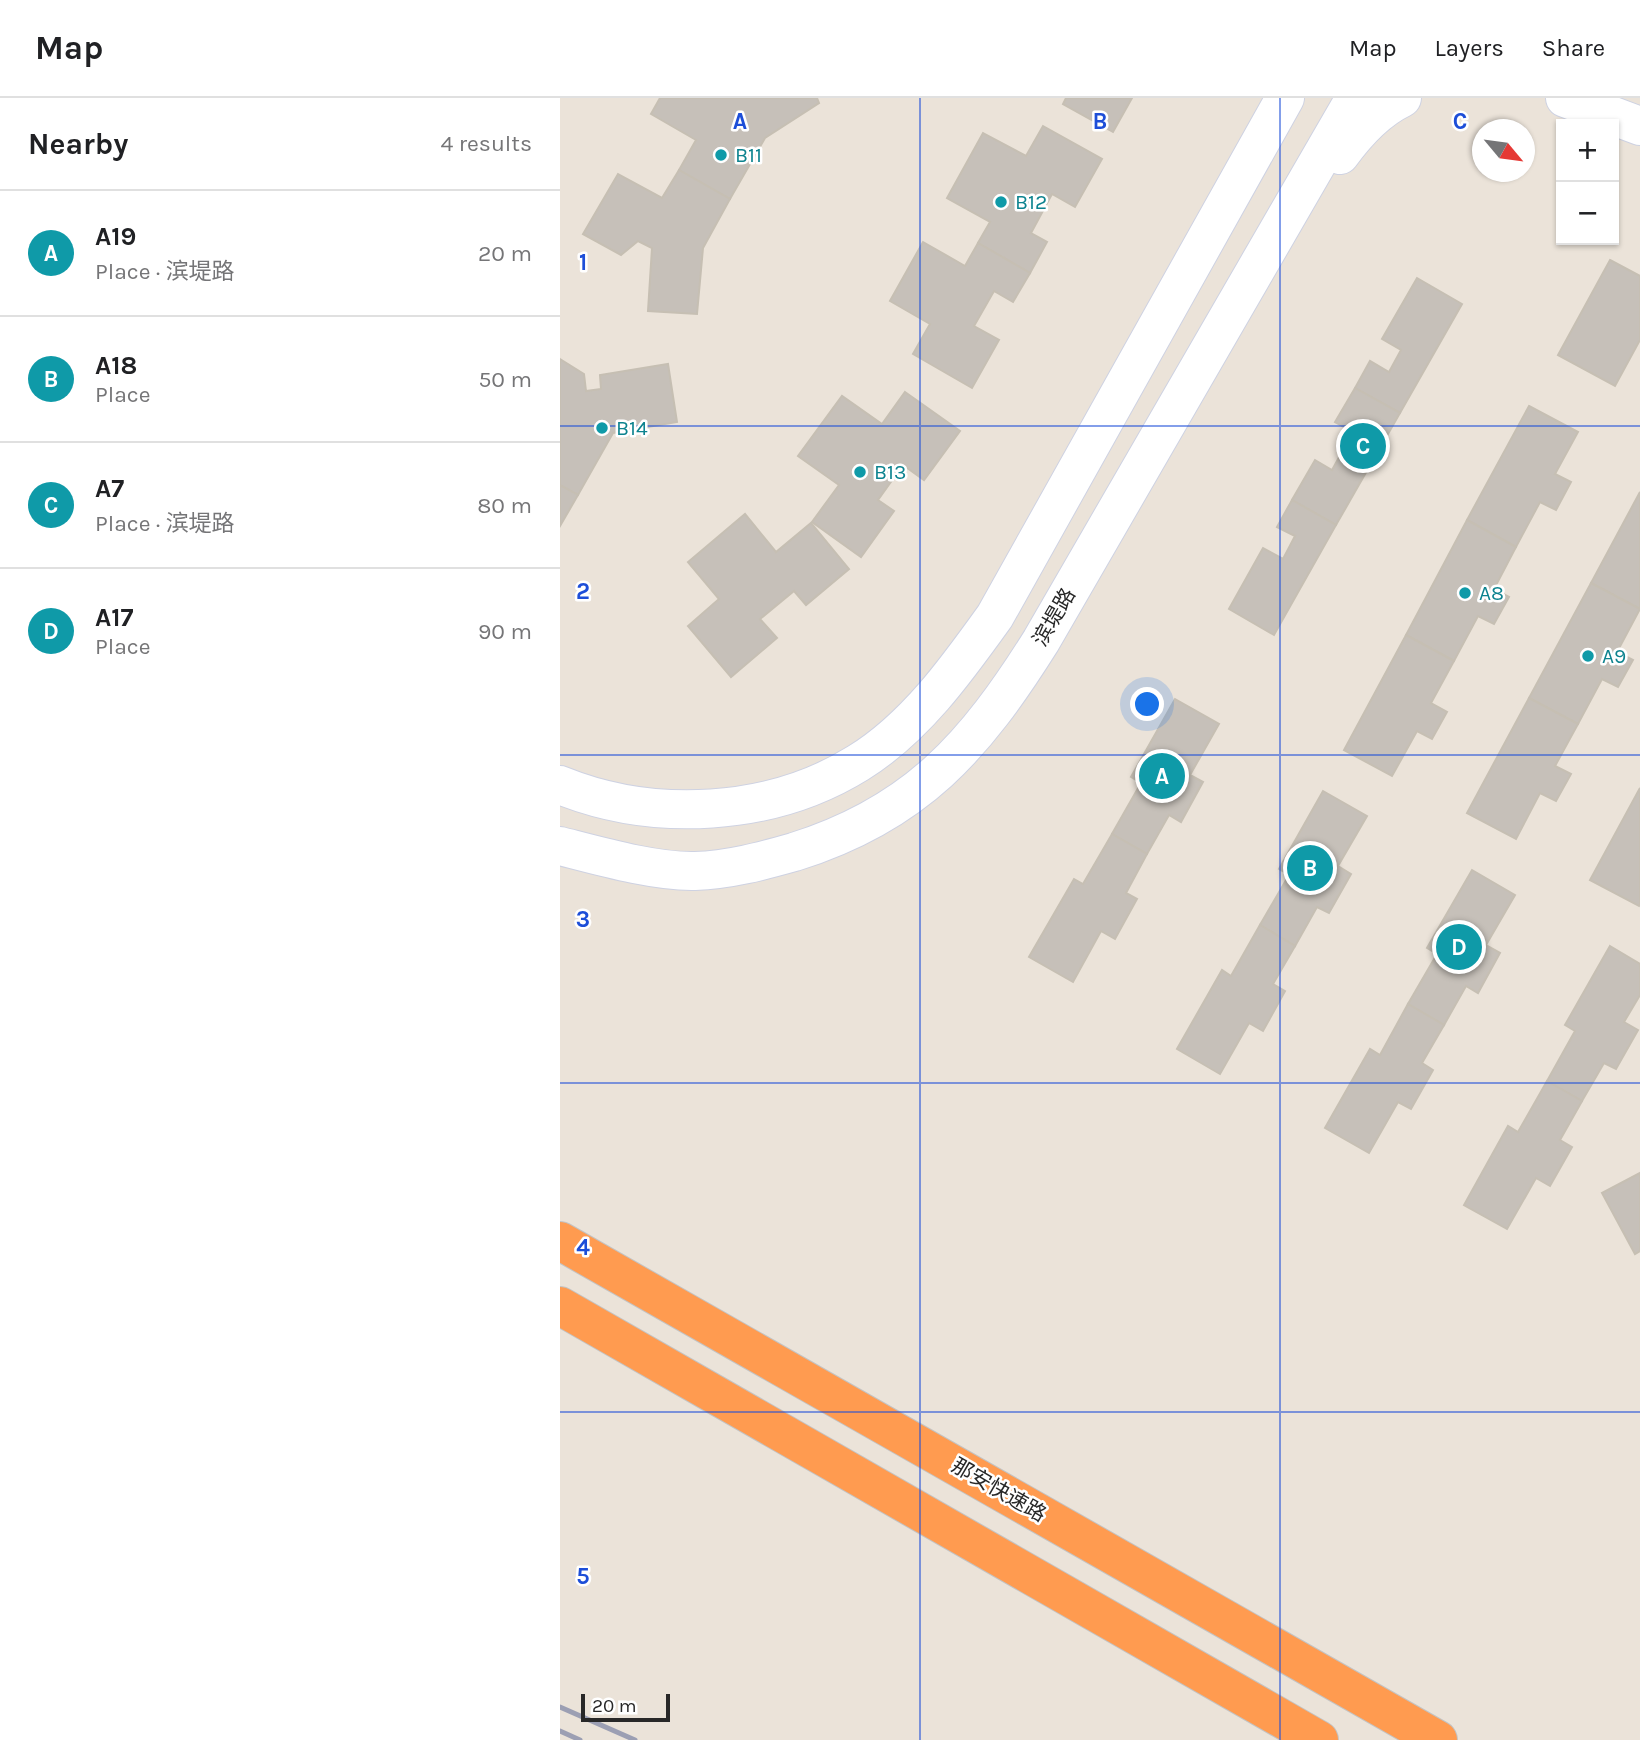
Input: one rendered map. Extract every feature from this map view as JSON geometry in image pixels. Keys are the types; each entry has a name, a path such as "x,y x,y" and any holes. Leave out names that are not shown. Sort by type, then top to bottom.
{"highway":[{"name":"那安快速路","path":"560,1241 1438,1740"},
{"path":"560,1306 1319,1740"}],"street":[{"path":"1214,225 1254,98"},
{"path":"560,785 647,806 694,811 749,804 806,788 858,763 902,728 955,670 995,615 1285,98"},
{"name":"滨堤路","path":"560,846 613,860 694,871 757,863 822,843 885,815 944,767 1007,695 1355,98"},
{"path":"1265,254 1353,137 1391,103 1402,98"},
{"path":"1565,98 1640,126"},
{"path":"1214,225 1251,168 1265,163 1279,167 1286,172 1292,188 1265,254"}],"building":[{"name":"B11","path":"660,98 817,98 819,103 765,138 730,199 679,170 696,140 651,114"},
{"path":"1066,98 1132,98 1113,132 1063,104"},
{"name":"B12","path":"1043,126 1102,159 1075,207 1052,194 1031,233 1047,242 1030,273 978,243 990,222 947,198 983,133 1026,156"},
{"path":"679,170 730,199 703,248 697,314 648,311 652,248 638,241 621,255 583,234 618,174 662,198"},
{"path":"923,242 965,266 978,243 1030,273 1013,302 994,291 974,326 999,340 972,388 913,354 930,324 890,301"},
{"path":"1610,260 1640,276 1640,340 1615,386 1558,355"},
{"path":"1417,278 1462,304 1400,413 1355,388 1370,361 1389,372 1401,350 1382,339"},
{"name":"B14","path":"560,359 584,374 586,391 601,389 600,375 668,364 677,422 613,433 578,495 560,485"},
{"path":"1355,388 1400,413 1336,525 1292,500 1315,460 1332,470 1353,432 1335,422"},
{"name":"B13","path":"905,392 960,431 924,480 903,465 878,500 894,511 861,557 812,522 839,485 798,456 842,396 882,424"},
{"path":"1529,406 1578,432 1555,474 1571,482 1556,510 1540,502 1516,547 1467,520"},
{"path":"560,485 578,495 560,526"},
{"path":"1640,492 1640,609 1591,583"},
{"path":"1292,500 1336,525 1274,635 1229,609 1263,548 1283,559 1295,536 1277,527"},
{"path":"745,514 776,552 811,523 849,569 806,605 794,591 760,619 777,638 731,677 688,626 719,599 688,562"},
{"name":"A8","path":"1467,520 1516,547 1494,589 1509,597 1494,624 1478,616 1454,661 1406,635"},
{"name":"A9","path":"1591,583 1640,609 1617,652 1633,660 1618,687 1602,679 1578,724 1529,698"},
{"path":"1406,635 1454,661 1431,703 1447,712 1432,739 1417,731 1392,776 1344,750"},
{"path":"1529,698 1578,724 1555,766 1571,774 1556,801 1540,793 1516,839 1467,813"},
{"path":"1175,699 1219,724 1190,775 1203,782 1181,822 1169,815 1147,854 1112,834 1141,783 1131,777"},
{"path":"1640,788 1640,904 1639,906 1590,880"},
{"path":"1323,791 1367,816 1338,866 1351,874 1329,913 1317,907 1295,946 1260,925 1289,875 1279,869"},
{"path":"1112,834 1147,854 1126,893 1137,899 1115,939 1101,931 1073,982 1029,957 1074,879 1083,884"},
{"path":"1472,870 1515,895 1486,945 1500,953 1478,993 1466,986 1444,1025 1408,1004 1437,954 1427,948"},
{"path":"1260,925 1295,946 1273,984 1285,991 1263,1031 1249,1023 1220,1074 1177,1049 1222,970 1231,976"},
{"path":"1610,946 1640,964 1640,995 1624,1022 1638,1030 1616,1069 1604,1063 1582,1101 1547,1081 1575,1031 1565,1025"},
{"path":"1408,1004 1444,1025 1422,1063 1433,1070 1411,1109 1398,1102 1369,1153 1325,1128 1370,1049 1380,1055"},
{"path":"1547,1081 1582,1101 1560,1140 1572,1147 1550,1186 1536,1178 1507,1229 1464,1205 1508,1126 1518,1132"},
{"path":"1640,1173 1640,1251 1635,1254 1602,1193"}],"railway":[{"path":"560,1707 635,1740"},
{"path":"560,1731 580,1740"}],"place":[{"name":"B11","path":"721,155"},
{"name":"B12","path":"1001,202"},
{"name":"B14","path":"602,428"},
{"name":"A7","path":"1363,446"},
{"name":"B13","path":"860,472"},
{"name":"A8","path":"1465,593"},
{"name":"A9","path":"1588,656"},
{"name":"A19","path":"1162,776"},
{"name":"A18","path":"1310,868"},
{"name":"A17","path":"1459,947"}]}
